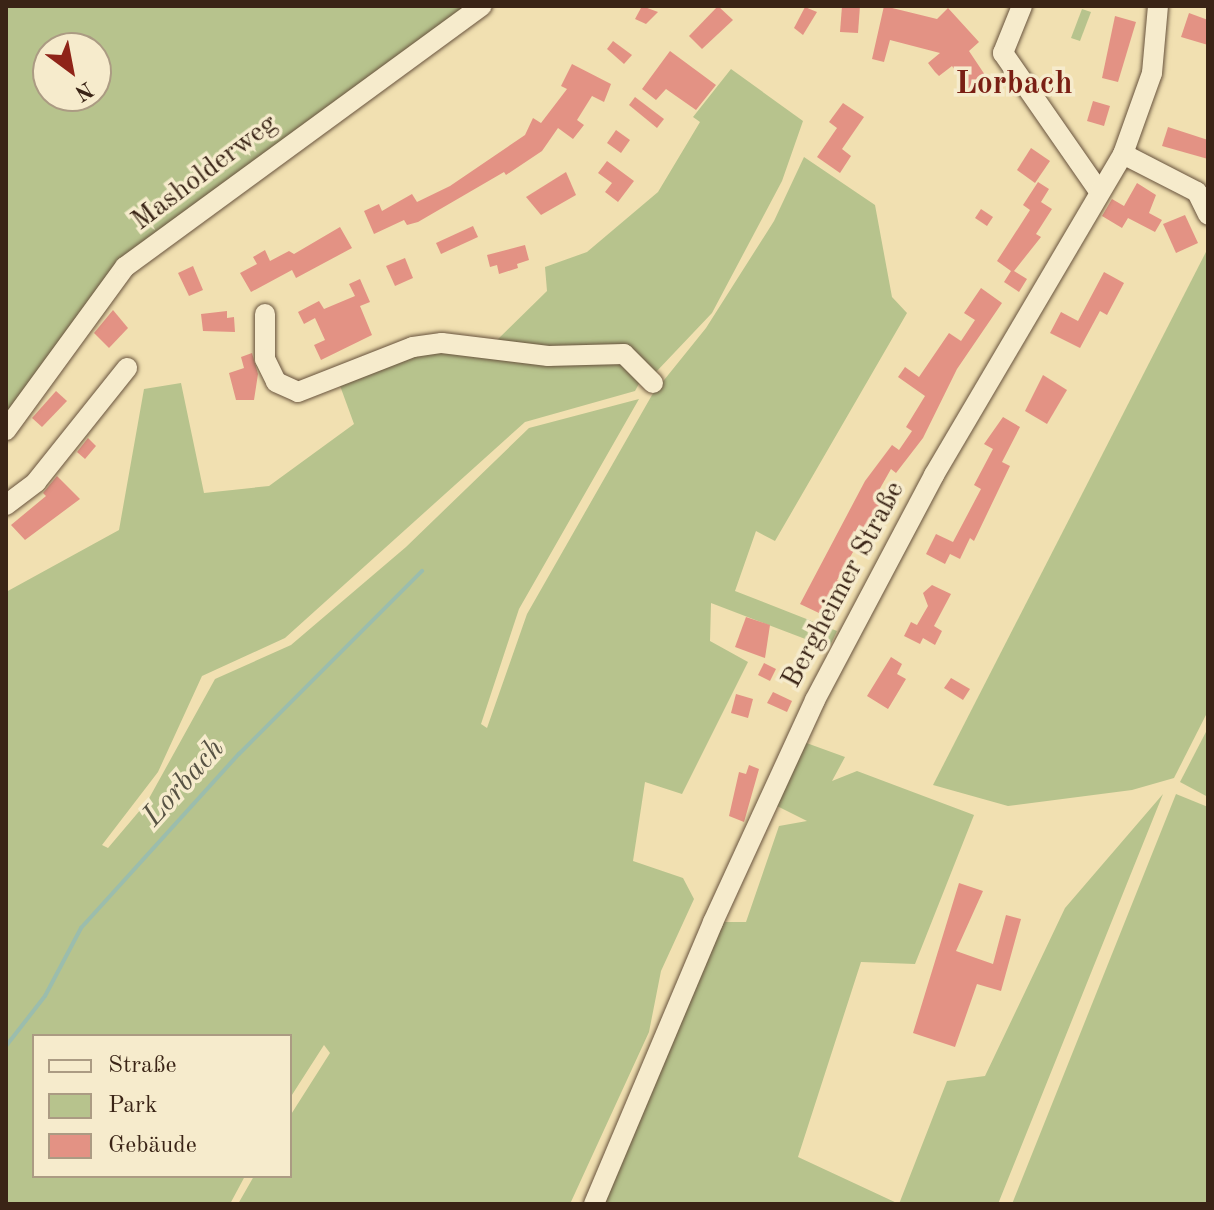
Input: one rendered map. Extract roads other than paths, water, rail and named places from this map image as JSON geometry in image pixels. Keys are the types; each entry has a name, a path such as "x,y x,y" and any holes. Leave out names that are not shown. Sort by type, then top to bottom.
{"street":[{"name":"Masholderweg","path":"6,430 53,359 125,267 482,6"},
{"path":"1022,6 1003,53 1099,191"},
{"name":"Bergheimer Straße","path":"594,1204 713,922 815,700 934,475 1123,154 1152,73 1158,6"},
{"path":"1123,154 1197,192 1208,215"},
{"path":"265,314 265,359 276,382 298,392 413,347 442,343 548,356 624,354 653,383"},
{"path":"6,505 36,482 127,368"}],"waterway":[{"name":"Lorbach","path":"6,1046 45,996 81,928 239,754 422,571"}],"district":[{"name":"Lorbach","path":"1014,85"}]}
